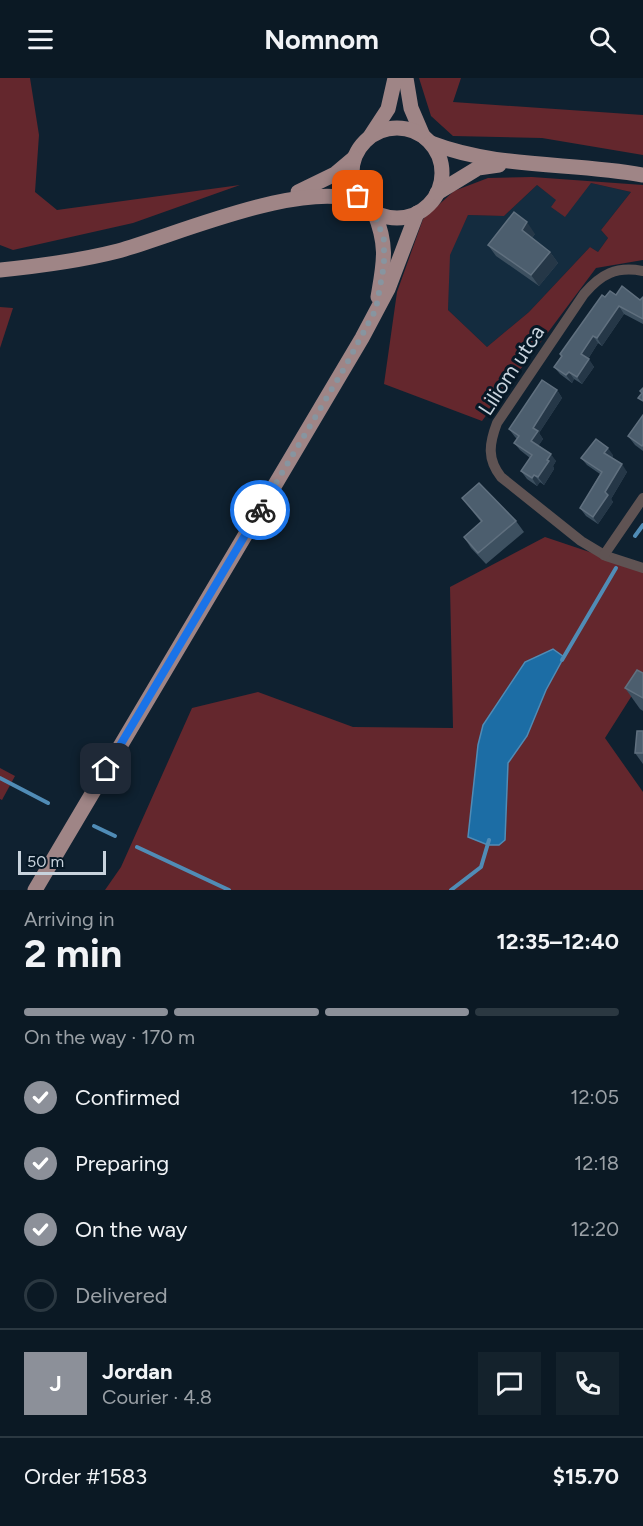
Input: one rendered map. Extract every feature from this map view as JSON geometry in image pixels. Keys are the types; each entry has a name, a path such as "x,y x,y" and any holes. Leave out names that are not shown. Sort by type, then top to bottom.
{"main road":[{"path":"276,202 335,174 354,158 388,109 395,78"},
{"path":"0,270 82,260 276,202 331,194 350,196 368,207 395,218 417,213 426,207 437,193 441,182 441,164 411,108 406,78"},
{"path":"370,136 381,130 400,128 460,154 517,163 588,166 643,175"},
{"path":"354,158 352,178 368,207 385,252 376,309"},
{"path":"437,193 478,168 517,163"},
{"path":"35,890 337,382 388,289 417,213"}],"street":[{"name":"Liliom utca","path":"643,271 625,268 598,277 497,423 491,438 492,465 501,477 581,541 604,555 643,567"},
{"path":"604,555 643,498"}],"shaded area":[{"path":"0,78 30,78 39,135 35,192 57,210 240,185 133,223 13,250 0,245"},
{"path":"419,78 461,78 453,102 643,115 643,155 542,138 453,136 431,116"},
{"path":"532,177 643,185 643,260 596,268 482,421 384,384 397,292 423,219 454,191 488,178","holes":["591,183 631,192 601,230 608,238 598,252 590,247 529,312 487,347 448,310 450,255 468,215 504,216 537,185 556,200 551,207 565,217"]},
{"path":"591,183 631,192 601,230 608,238 598,252 590,247 529,312 487,347 448,310 449,255 468,215 504,216 537,185 557,200"},
{"path":"0,307 13,308 0,348"},
{"path":"545,537 643,570 643,678 605,738 643,792 643,890 105,890 121,867 192,708 258,692 353,727 453,728 450,587","holes":["564,657 546,690 527,736 508,763 506,799 478,745"]},
{"path":"0,768 15,776 2,800 0,799"}],"water":[{"path":"553,649 564,657 546,690 527,736 508,763 505,840 499,845 488,845 468,837 478,745 483,725 525,662"}],"building":[{"path":"514,212 527,222 522,230 550,252 531,275 488,245"},
{"path":"622,286 640,300 643,297 643,319 619,306 597,338 593,336 581,354 589,359 577,377 569,372 566,375 554,367 562,356 560,354 602,295 605,297 610,291 616,295"},
{"path":"542,380 557,390 533,428 538,431 531,441 551,454 538,477 534,475 532,478 521,471 532,455 514,443 519,436 509,429"},
{"path":"643,388 643,401 638,398"},
{"path":"643,415 643,444 642,446 628,436"},
{"path":"596,439 608,448 604,453 622,464 605,492 608,495 593,517 580,508 602,472 581,458"},
{"path":"479,483 516,521 478,553 464,537 482,521 462,498"},
{"path":"637,670 643,673 643,698 625,688"},
{"path":"637,731 643,731 643,753 635,753"}],"waterway":[{"path":"635,536 643,525"},
{"path":"562,660 616,568"},
{"path":"0,778 48,803"},
{"path":"94,826 115,836"},
{"path":"451,890 481,867 489,840"},
{"path":"137,847 229,890"}],"way so far":[{"path":"260,510 362,338 376,309 384,265 384,240 374,212 358,196"}],"route":[{"path":"106,769 260,510"}]}
